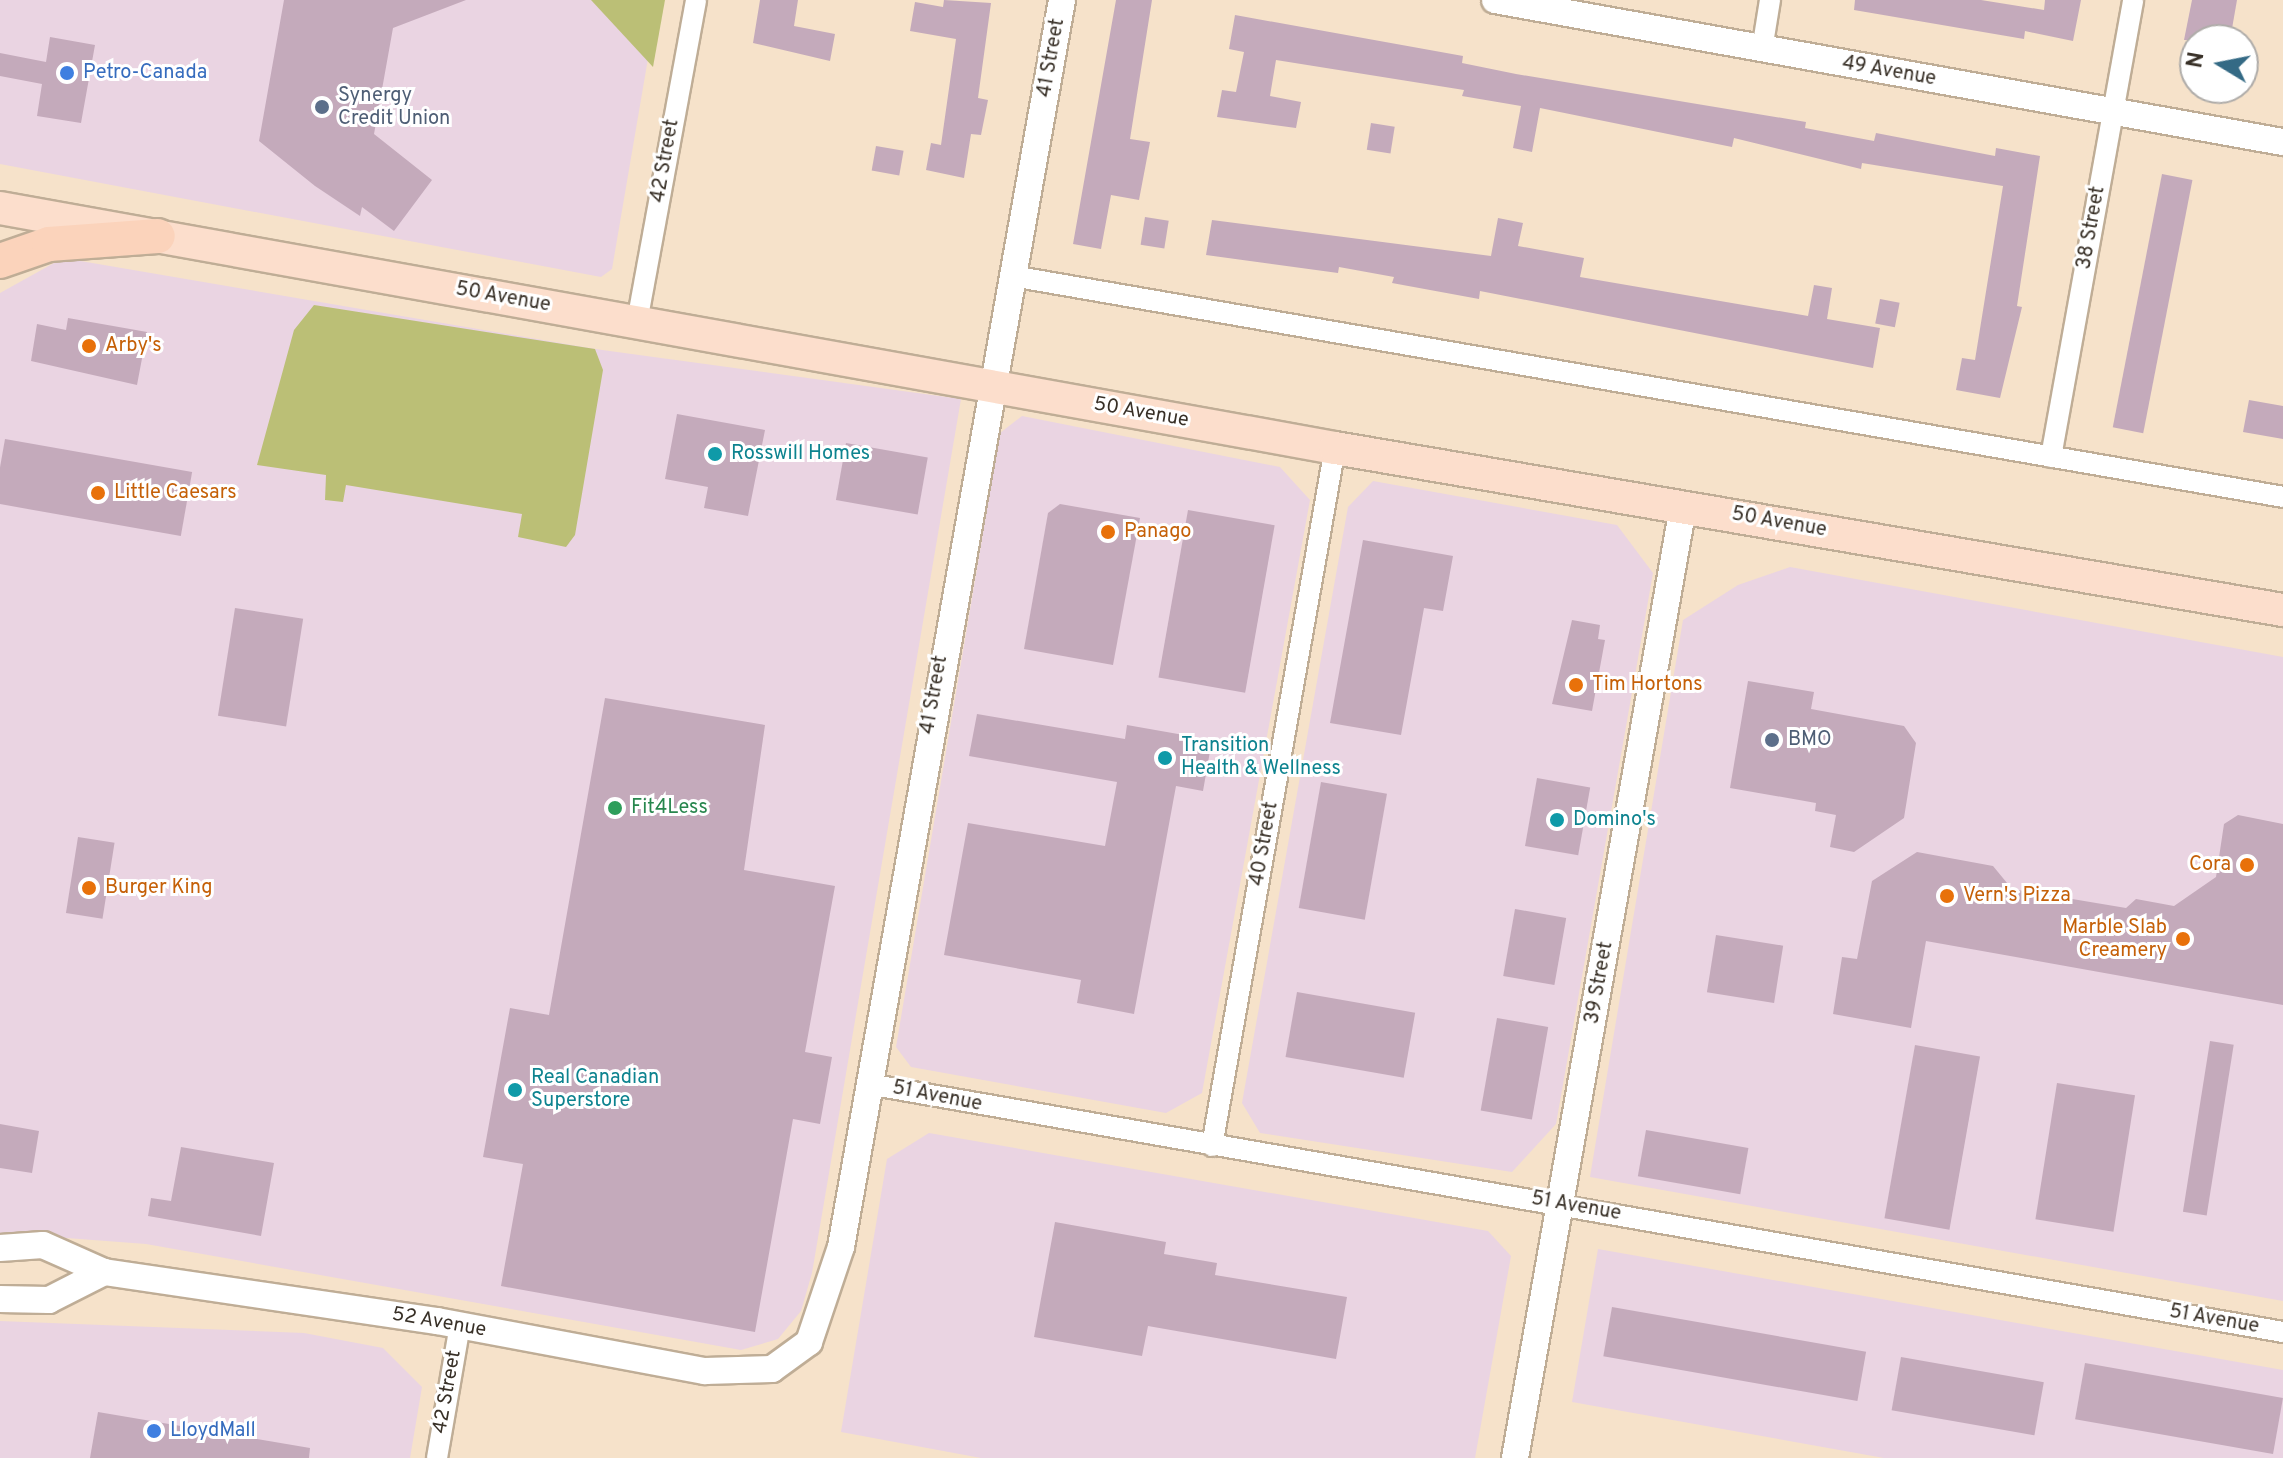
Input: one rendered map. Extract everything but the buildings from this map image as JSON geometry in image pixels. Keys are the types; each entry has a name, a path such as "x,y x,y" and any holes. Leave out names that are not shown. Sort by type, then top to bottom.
{"highway":[{"path":"0,261 49,244 158,236"}],"main road":[{"name":"50 Avenue","path":"0,208 1335,448 2283,610"}],"street":[{"name":"42 Street","path":"637,322 696,0"},
{"name":"41 Street","path":"772,1369 809,1342 823,1315 868,1084 1062,0"},
{"name":"49 Avenue","path":"1495,0 2283,142"},
{"path":"1762,50 1770,0"},
{"name":"38 Street","path":"2051,457 2133,0"},
{"path":"1012,276 2283,497"},
{"name":"40 Street","path":"1212,1146 1335,448"},
{"name":"39 Street","path":"1515,1458 1683,507"},
{"name":"51 Avenue","path":"868,1084 2283,1332"},
{"name":"52 Avenue","path":"0,1248 43,1245 104,1272 460,1325 705,1371 772,1369"},
{"path":"0,1299 49,1300 104,1272"},
{"name":"42 Street","path":"437,1458 460,1325"}],"shaded area":[{"path":"0,0 658,0 612,269 601,277 0,164"},
{"path":"63,258 595,349 961,399 812,1273 801,1311 778,1339 741,1350 146,1244 0,1233 0,293"},
{"path":"1022,416 1280,467 1310,500 1202,1093 1166,1113 911,1067 896,1047 1000,433"},
{"path":"1373,481 1617,525 1653,573 1556,1124 1512,1172 1260,1133 1242,1103 1348,507"},
{"path":"1790,567 2283,657 2283,1301 1590,1177 1683,620 1738,585"},
{"path":"929,1133 1488,1231 1511,1256 1475,1458 981,1458 841,1432 887,1159"},
{"path":"1598,1249 2283,1370 2283,1458 1884,1458 1572,1402"},
{"path":"0,1321 304,1333 383,1348 422,1387 410,1458 0,1458"}],"green space":[{"path":"591,0 665,0 653,67"},
{"path":"314,305 595,349 603,370 575,535 566,547 518,537 522,514 346,485 343,502 325,500 326,475 257,465 294,330"}],"place":[{"name":"Petro-Canada","path":"67,73"},
{"name":"Synergy Credit Union","path":"322,107"},
{"name":"Arby's","path":"89,346"},
{"name":"Rosswill Homes","path":"715,454"},
{"name":"Little Caesars","path":"98,493"},
{"name":"Panago","path":"1108,532"},
{"name":"Tim Hortons","path":"1576,685"},
{"name":"BMO","path":"1772,740"},
{"name":"Transition Health & Wellness","path":"1165,758"},
{"name":"Fit4Less","path":"615,808"},
{"name":"Domino's","path":"1557,820"},
{"name":"Cora","path":"2247,865"},
{"name":"Burger King","path":"89,888"},
{"name":"Vern's Pizza","path":"1947,896"},
{"name":"Marble Slab Creamery","path":"2183,939"},
{"name":"Real Canadian Superstore","path":"515,1090"},
{"name":"LloydMall","path":"154,1431"}]}
